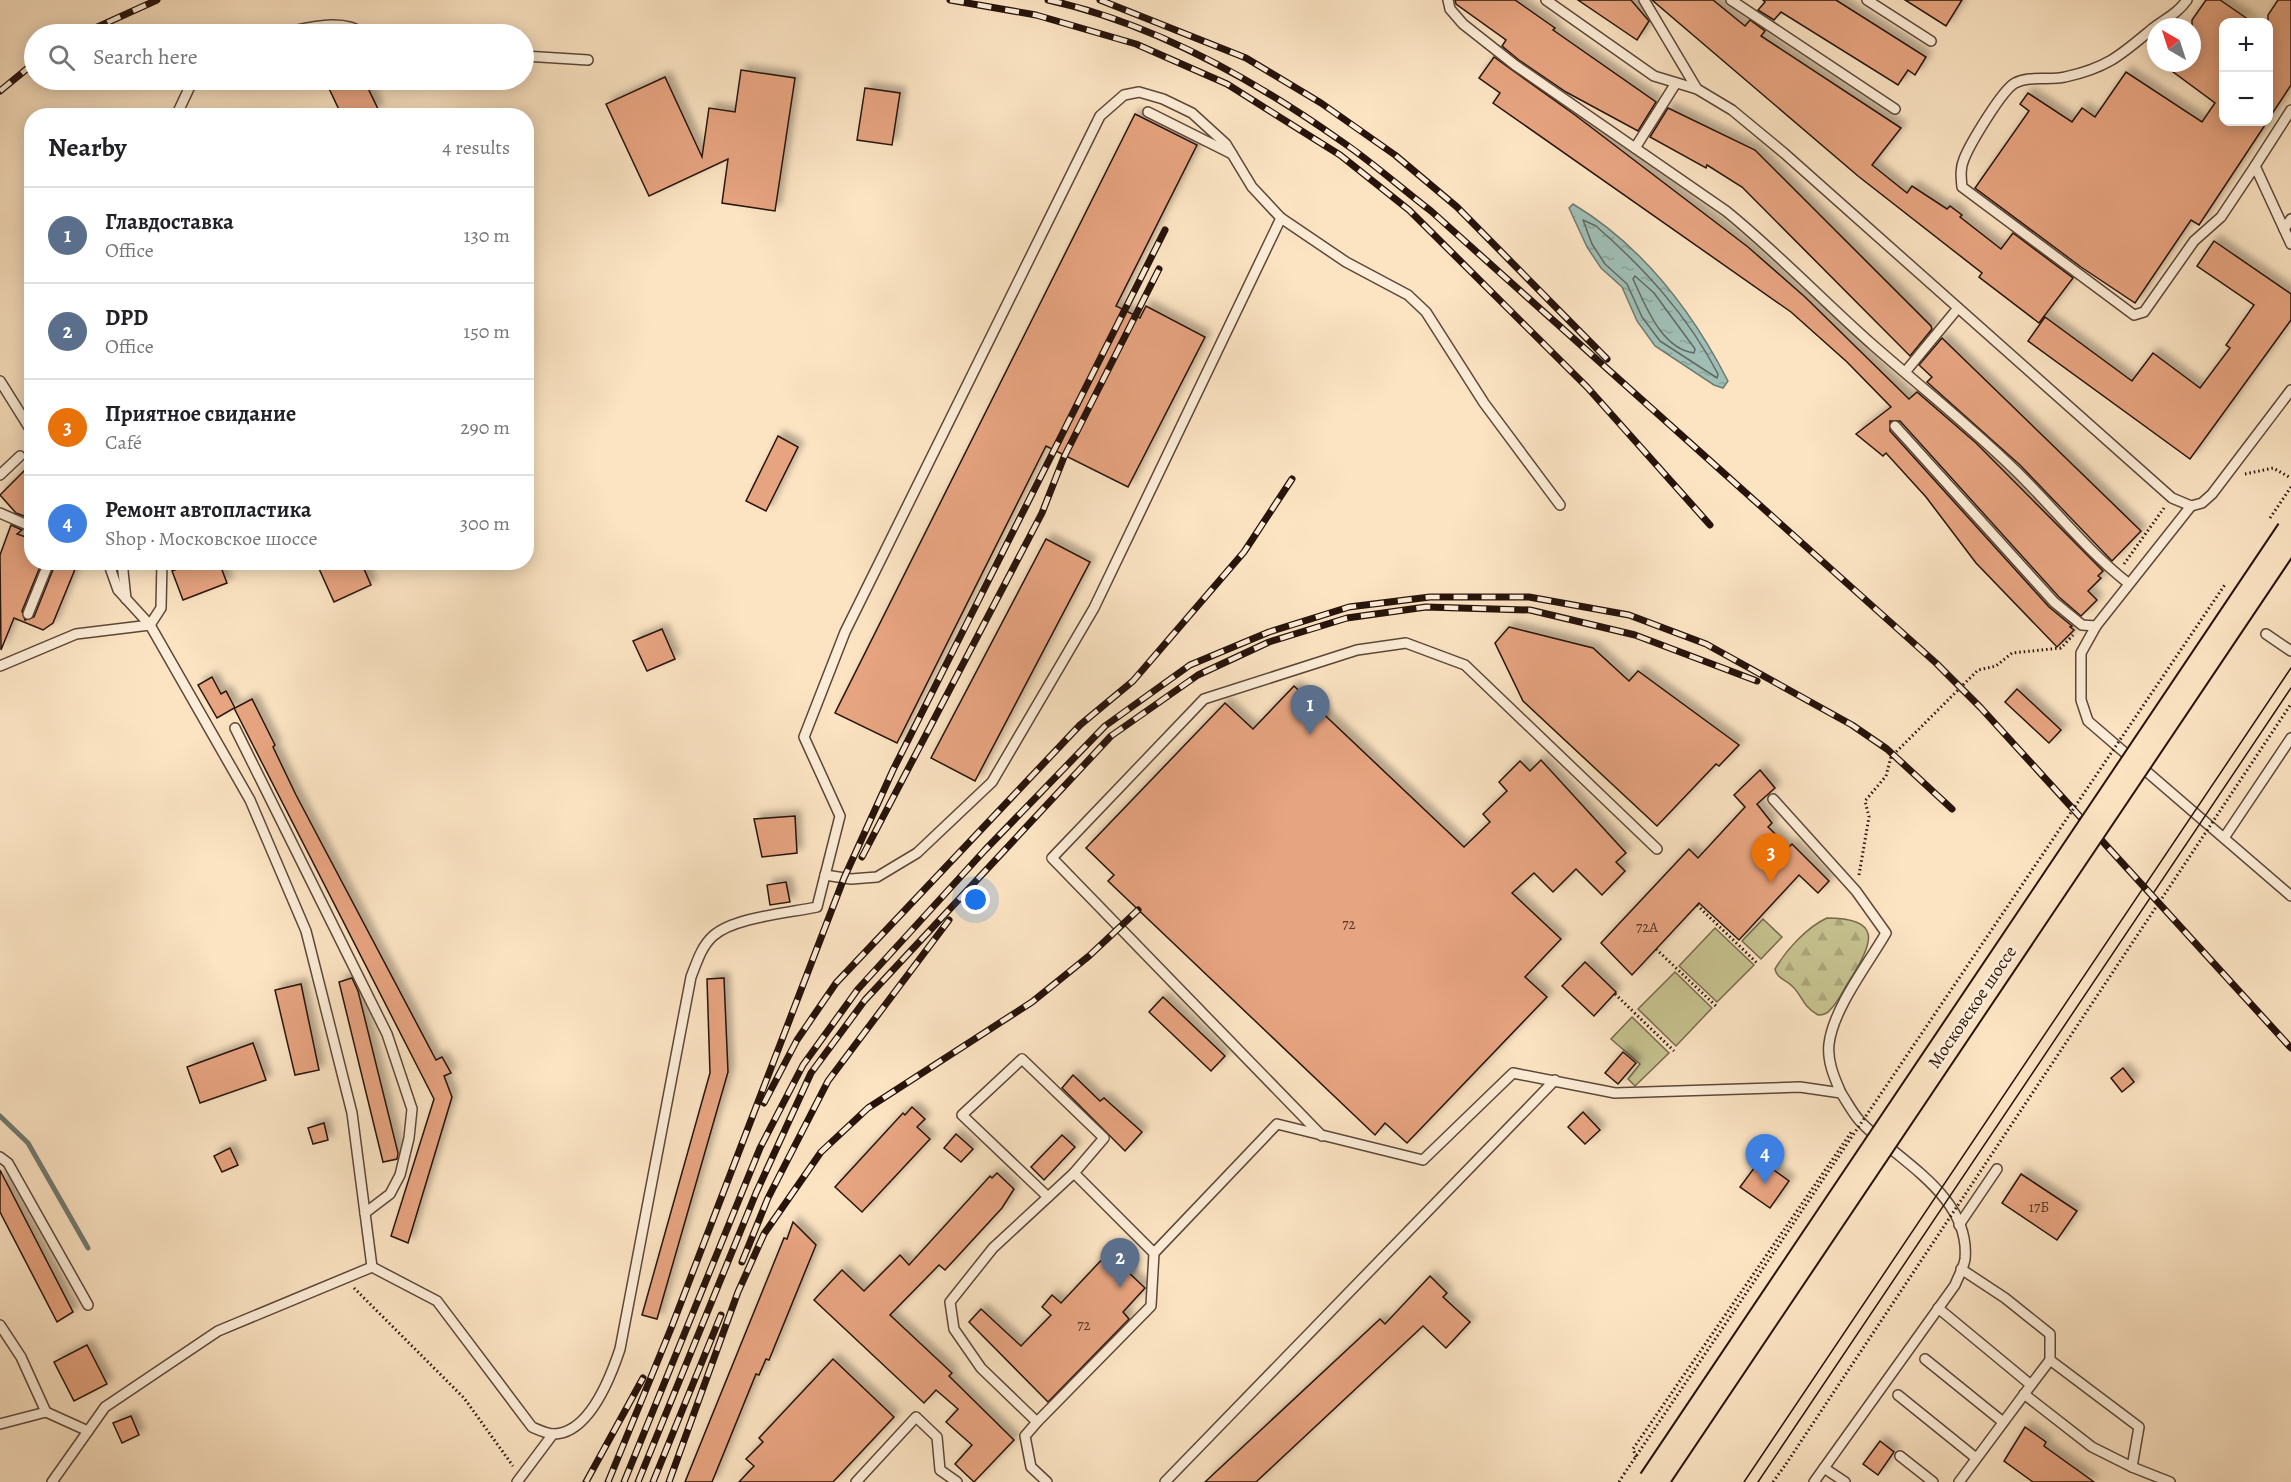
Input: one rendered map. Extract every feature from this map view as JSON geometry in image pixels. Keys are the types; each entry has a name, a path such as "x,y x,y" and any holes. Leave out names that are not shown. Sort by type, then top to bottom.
{"main road":[{"name":"Московское шоссе","path":"1653,1482 2278,529"}],"lane":[{"path":"1448,0 1449,9 1463,24 1515,65 1758,236 1874,346 1906,371 2015,469 2115,573 2128,583"},
{"path":"1546,0 1654,76 1697,89 1732,110 1776,146 2172,498 2191,506"},
{"path":"1644,0 1697,89"},
{"path":"1731,0 1895,109"},
{"path":"1867,0 1931,40"},
{"path":"2187,0 2175,16 2153,28 2125,54 2102,66 2063,78 2027,79 2013,83 1977,133 1963,161 1962,187 2134,315 2144,312 2194,241 2221,217 2291,110"},
{"path":"534,57 588,60"},
{"path":"1635,148 1676,83"},
{"path":"180,108 188,90"},
{"path":"52,1482 105,1407 218,1331 372,1267 437,1301 532,1427 553,1434 565,1432 590,1413 608,1384 620,1349 691,977 701,950 712,936 734,925 817,907 840,816 804,736 845,632 1100,116 1124,95 1139,92 1163,99 1192,113 1226,144 1252,187 1281,218 1346,262 1408,295 1426,312 1484,403 1560,506"},
{"path":"1148,112 1232,154"},
{"path":"2255,166 2291,244"},
{"path":"825,875 851,879 877,877 917,853 992,782 1094,608 1281,218"},
{"path":"2284,230 2291,219"},
{"path":"1906,371 1958,308"},
{"path":"0,381 24,419"},
{"path":"2291,390 2227,478 2202,503 2191,506 2128,583 2096,626 2081,653 2081,700 2088,721 2291,896"},
{"path":"1895,426 2054,602 2082,625 2096,626"},
{"path":"0,475 21,456"},
{"path":"0,514 24,524"},
{"path":"28,614 46,570"},
{"path":"111,570 117,590 150,625 250,800 306,931 352,1113 372,1267"},
{"path":"123,570 126,599"},
{"path":"150,625 161,608 162,570"},
{"path":"0,666 76,634 150,625"},
{"path":"2266,634 2291,651"},
{"path":"1322,1136 1052,858 1204,699 1357,650 1406,643 1465,665 1657,849"},
{"path":"235,728 387,1034 412,1109 409,1138 400,1175 390,1194 365,1213"},
{"path":"2224,838 2291,738"},
{"path":"1773,800 1856,891 1886,933 1840,1011 1829,1044 1831,1069 1841,1093 1860,1120 1914,1166 1939,1192 1959,1225 1965,1259 1955,1285 1814,1482"},
{"path":"1037,1422 981,1368 954,1329 950,1302 993,1248 1074,1173 1104,1138 1022,1059 962,1115 1048,1197"},
{"path":"1047,1482 1030,1467 1024,1436 1151,1306 1154,1252 1277,1124 1424,1160 1513,1073 1615,1093 1800,1087 1841,1093"},
{"path":"1165,1482 1555,1080"},
{"path":"0,1157 8,1163 88,1305"},
{"path":"1959,1225 1997,1169"},
{"path":"1074,1173 1154,1252"},
{"path":"1959,1482 2050,1360 2050,1334 2005,1298 1961,1269"},
{"path":"1938,1308 2031,1385"},
{"path":"0,1325 21,1357 46,1412"},
{"path":"1925,1359 2003,1422"},
{"path":"2050,1360 2139,1427 2132,1467"},
{"path":"2024,1394 2092,1447 2132,1467 2170,1482"},
{"path":"1898,1395 1976,1458"},
{"path":"0,1424 46,1412 88,1431"},
{"path":"855,1482 916,1417 937,1437 940,1470 957,1482"},
{"path":"517,1477 553,1434"},
{"path":"1900,1456 1933,1482"},
{"path":"1824,1468 1845,1482"}],"path":[{"path":"2227,478 2273,468 2291,478"},
{"path":"2278,529 2291,487"},
{"path":"2115,573 2172,498"},
{"path":"1619,1482 2231,576"},
{"path":"1856,891 1869,817 1865,801 1886,776 1892,757 1978,670 1996,666 2012,653 2061,648 2082,625"},
{"path":"1773,1482 2291,704"},
{"path":"1697,905 1756,963"},
{"path":"1656,949 1716,1006"},
{"path":"1615,994 1674,1051"},
{"path":"1636,1457 1633,1449 1860,1120"},
{"path":"344,1278 464,1398 517,1477"}],"green space":[{"path":"1827,918 1857,922 1865,927 1868,943 1859,965 1836,1003 1828,1012 1818,1015 1808,1008 1792,986 1779,977 1775,969 1798,940 1812,927"},
{"path":"1763,919 1782,937 1761,959 1742,941"},
{"path":"1715,928 1754,965 1717,1002 1679,966"},
{"path":"1675,972 1712,1008 1676,1046 1638,1009"},
{"path":"1632,1017 1669,1053 1635,1086 1628,1079 1640,1064 1611,1039"}],"water":[{"path":"1573,204 1621,239 1663,282 1714,355 1728,381 1723,388 1714,385 1655,346 1637,321 1622,287 1601,268 1587,247 1569,208"}],"building":[{"path":"1455,0 1515,0 1555,28 1553,30 1656,102 1638,131 1566,92 1519,60 1502,46 1506,40 1456,4"},
{"path":"1578,0 1631,0 1649,21 1637,40"},
{"path":"1652,0 1713,0 1745,26 1750,20 1765,31 1761,36 1901,128 1872,165 1907,193 1912,186 1947,209 1950,206 1962,215 1960,217 2001,249 2013,233 2073,278 2039,323 1979,277 1982,273 1858,176"},
{"path":"1763,0 1836,0 1926,57 1915,75 1908,70 1898,85 1781,12 1774,20 1758,10 1765,2"},
{"path":"1905,0 1962,0 1946,26"},
{"path":"2206,0 2220,0 2246,18 2219,18 2219,126 2264,126 2199,225 2191,220 2135,303 2081,267 1975,188 2029,111 2020,104 2028,93 2072,122 2082,108 2095,117 2126,72 2202,122 2215,103 2173,72 2201,72 2201,18 2193,18"},
{"path":"2278,0 2291,0 2291,85 2273,112 2273,18 2268,18"},
{"path":"1494,57 1575,115 1748,247 1805,297 1909,399 1917,392 1976,443 2103,571 2098,576 2101,578 2088,591 2097,600 2081,616 2059,597 1900,421 1890,421 1890,431 2049,607 2072,626 2070,627 2074,630 2057,647 1976,563 1926,497 1886,453 1883,456 1856,434 1891,407 1847,362 1791,312 1493,103 1500,93 1479,78"},
{"path":"741,70 795,78 775,211 722,203 728,159 649,196 606,104 665,77 702,157 709,108 735,112"},
{"path":"865,88 900,93 892,145 857,140"},
{"path":"330,90 369,90 378,108 338,108"},
{"path":"1668,108 1755,150 1931,326 1932,329 1910,356 1742,187 1707,165 1706,168 1650,137"},
{"path":"1135,114 1197,145 1116,306 1140,318 1146,306 1205,337 1128,487 1046,446 897,743 835,713"},
{"path":"2214,241 2291,294 2291,320 2190,459 2028,341 2045,317 2132,381 2153,353 2200,388 2230,348 2226,345 2254,305 2197,266"},
{"path":"1942,338 2141,531 2112,561 2020,465 1927,382 1932,377 1919,365"},
{"path":"778,436 798,447 766,511 746,501"},
{"path":"24,471 24,516 16,513 0,495"},
{"path":"11,525 22,530 17,534 24,536 24,570 39,570 22,611 25,620 34,617 53,570 75,570 53,623 43,630 14,618 1,650 0,555"},
{"path":"1046,539 1090,562 975,781 931,758"},
{"path":"222,570 227,583 183,600 172,571"},
{"path":"320,570 364,570 371,585 334,602"},
{"path":"1509,627 1593,648 1629,681 1638,671 1739,745 1719,766 1716,764 1657,826 1523,701 1495,643"},
{"path":"662,629 675,659 647,671 633,641"},
{"path":"212,677 221,694 226,691 235,708 252,699 296,795 436,1060 442,1057 451,1073 444,1076 452,1097 408,1243 391,1236 434,1099 234,708 217,718 198,685"},
{"path":"1294,686 1464,847 1490,822 1483,814 1507,791 1499,782 1520,761 1530,771 1541,760 1626,853 1616,862 1625,871 1602,895 1576,869 1553,892 1534,873 1512,893 1561,939 1525,977 1547,997 1407,1143 1385,1123 1375,1135 1108,881 1114,875 1086,848 1225,703 1253,729"},
{"path":"2017,689 2061,730 2049,743 2005,702"},
{"path":"1760,770 1775,788 1757,804 1772,823 1768,827 1789,847 1792,844 1829,881 1818,893 1799,875 1739,940 1699,903 1632,975 1601,943 1689,849 1698,858 1745,807 1734,795"},
{"path":"795,816 797,853 762,857 754,819"},
{"path":"786,882 790,902 770,905 767,885"},
{"path":"1585,962 1616,992 1594,1016 1562,986"},
{"path":"352,978 358,991 398,1153 397,1159 383,1162 339,982"},
{"path":"724,978 728,1072 657,1319 642,1315 710,1073 707,979"},
{"path":"301,984 319,1070 295,1075 275,990"},
{"path":"1163,997 1225,1056 1211,1071 1149,1012"},
{"path":"253,1043 266,1080 200,1103 187,1067"},
{"path":"1623,1052 1636,1063 1618,1084 1605,1073"},
{"path":"2123,1068 2134,1082 2122,1092 2111,1078"},
{"path":"1073,1075 1100,1101 1104,1098 1142,1132 1125,1151 1062,1088"},
{"path":"912,1107 925,1119 917,1127 930,1139 862,1212 835,1187 903,1113 905,1115"},
{"path":"1583,1112 1600,1130 1585,1144 1568,1127"},
{"path":"324,1123 328,1140 313,1144 308,1128"},
{"path":"956,1134 973,1149 961,1162 944,1148"},
{"path":"1062,1135 1075,1147 1044,1180 1031,1167"},
{"path":"230,1148 238,1165 222,1172 214,1156"},
{"path":"1760,1160 1789,1181 1770,1208 1740,1187"},
{"path":"0,1170 73,1312 57,1322 0,1212"},
{"path":"997,1173 1014,1189 1002,1208 945,1270 939,1265 890,1315 952,1373 949,1376 1014,1440 974,1482 955,1464 972,1445 946,1422 958,1409 936,1390 924,1403 814,1300 842,1270 864,1291 900,1255 909,1265 990,1176 992,1178"},
{"path":"2021,1174 2077,1211 2057,1240 2002,1203"},
{"path":"793,1222 816,1245 769,1360 766,1359 759,1375 756,1374 712,1482 685,1482 784,1238 787,1239"},
{"path":"1108,1253 1145,1288 1123,1312 1129,1319 1048,1402 969,1322 981,1309 1021,1346 1051,1315 1042,1307 1052,1295 1061,1303"},
{"path":"1430,1276 1447,1293 1443,1297 1470,1322 1446,1348 1423,1326 1256,1482 1205,1482 1380,1319 1385,1324"},
{"path":"87,1345 107,1384 74,1401 54,1362"},
{"path":"833,1359 894,1417 833,1482 739,1482 754,1466 746,1459 763,1442 759,1438"},
{"path":"131,1416 139,1435 122,1443 113,1423"},
{"path":"2025,1427 2046,1442 2044,1446 2094,1482 2033,1482 2004,1461"},
{"path":"1880,1441 1894,1452 1878,1475 1863,1464"}],"waterway":[{"path":"0,1116 28,1143 88,1248"}],"tram line":[{"path":"1744,1482 2291,668"},
{"path":"1758,1482 2291,688"}],"railway":[{"path":"104,24 157,0"},
{"path":"950,0 1036,15 1136,44 1227,84 1340,155 1409,210 1587,387 1710,525"},
{"path":"1048,0 1087,10 1164,38 1237,75 1341,141 1431,211 1936,663 1981,708 2291,1048"},
{"path":"1100,0 1246,58 1321,103 1395,155 1457,207 1607,359"},
{"path":"0,91 24,71"},
{"path":"608,1482 672,1326 844,878 893,770 1165,230"},
{"path":"862,857 1042,513 1064,457 1159,269"},
{"path":"764,1103 797,1040 836,983 1080,725 1133,681 1244,552 1292,479"},
{"path":"624,1482 760,1148 803,1065 858,989 985,850 1105,726 1190,665 1269,632 1349,607 1430,597 1529,597 1629,615 1706,644 1852,725 1887,749 1952,809"},
{"path":"638,1482 756,1193 811,1073 865,1000 1111,736 1198,675 1269,642 1347,618 1426,607 1530,610 1635,635 1757,681"},
{"path":"669,1482 738,1292 764,1234 821,1152 868,1108 1032,1002 1089,956 1138,910"},
{"path":"742,1262 768,1198 828,1081 949,920"},
{"path":"653,1482 721,1315"},
{"path":"586,1482 643,1378"}],"place":[{"name":"Главдоставка","path":"1310,735"},
{"name":"Приятное свидание","path":"1771,883"},
{"name":"Ремонт автопластика","path":"1765,1184"},
{"name":"DPD","path":"1120,1288"}]}
